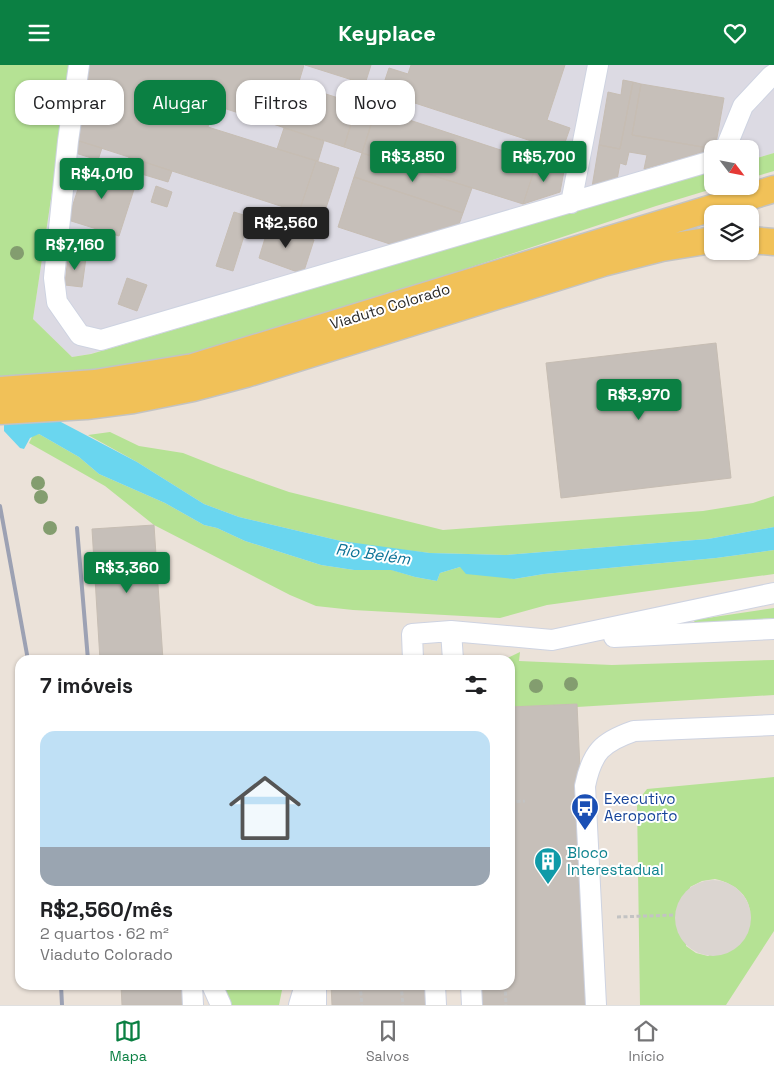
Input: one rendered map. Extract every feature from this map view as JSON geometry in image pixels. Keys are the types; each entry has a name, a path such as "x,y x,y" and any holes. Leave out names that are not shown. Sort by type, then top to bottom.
{"main road":[{"name":"Viaduto Colorado","path":"0,411 113,403 186,390 246,374 405,313 774,189"},
{"path":"759,241 774,242"},
{"name":"Viaduto Colorado","path":"0,390 95,383 193,367 632,255 662,248 704,242"}],"lane":[{"path":"80,65 68,141 54,278 57,302 80,335 101,340 704,163"},
{"path":"570,203 598,65"},
{"path":"729,140 743,106 774,75"},
{"path":"552,640 774,593"},
{"path":"413,655 412,634 451,631 552,640 774,629"},
{"path":"451,631 453,655"},
{"path":"596,1005 585,786 589,767 597,752 613,738 634,731 774,725"},
{"path":"192,990 193,1005"},
{"path":"214,990 221,1005"},
{"path":"299,1005 304,990"},
{"path":"316,990 316,1005"},
{"path":"435,990 436,1005"},
{"path":"471,990 472,1005"}],"path":[{"path":"515,802 525,801"},
{"path":"617,917 675,915"},
{"path":"360,990 362,1005"},
{"path":"402,990 403,1005"},
{"path":"505,990 506,1005"}],"shaded area":[{"path":"71,65 774,65 774,153 759,157 759,140 704,140 704,173 90,354 72,357 33,319 62,125 124,125 124,80 69,80"},
{"path":"706,880 720,880 734,886 745,897 751,911 748,933 740,945 720,956 706,956 692,950 681,939 675,925 675,911 681,897 692,886"}],"green space":[{"path":"0,65 71,65 69,80 15,80 15,125 62,125 33,319 72,357 91,354 704,173 704,191 201,354 115,370 0,378"},
{"path":"774,153 774,171 759,175 759,157"},
{"path":"110,432 139,446 183,453 289,492 443,530 703,511 753,503 774,496 774,527 708,539 506,555 430,553 379,547 341,541 239,517 204,504 137,462 88,435"},
{"path":"39,434 79,457 99,474 165,503 204,525 217,528 245,541 321,565 354,570 392,570 437,581 440,573 460,567 514,579 544,574 716,558 774,550 774,574 547,605 500,618 353,610 316,606 290,595 154,525 105,486 29,443 33,435"},
{"path":"774,608 774,618 695,624 694,620"},
{"path":"520,652 519,661 612,665 774,660 774,695 577,707 576,704 515,707 514,655"},
{"path":"774,777 774,931 726,1005 640,1005 637,802 647,789","holes":["715,879 734,886 746,898 750,914 747,934 708,956 696,953 686,946 690,887 702,881"]},
{"path":"219,990 282,990 279,1005 228,1005"}],"water":[{"name":"Rio Belém","path":"21,401 137,462 204,504 239,517 341,541 430,553 506,555 708,539 774,527 774,550 716,558 544,574 514,579 466,574 460,567 440,573 437,581 391,570 354,570 321,565 245,541 217,528 204,525 165,503 99,474 79,457 39,434 30,438 24,449 20,448 4,431 4,423"}],"building":[{"path":"87,65 304,65 300,80 236,80 236,112 226,109 226,80 134,80 134,125 209,125 208,127 316,161 299,212 76,140 78,125 124,125 124,80 85,80"},
{"path":"305,65 371,65 366,80 352,80"},
{"path":"411,65 565,65 547,120 570,128 562,151 415,103 415,80 385,80 389,68 408,74"},
{"path":"623,80 633,82 620,149 599,145 608,92 621,95"},
{"path":"633,82 641,84 632,135 704,147 704,152 644,169 647,155 629,152 626,165 620,163 617,180 592,187 599,145 620,149"},
{"path":"641,84 724,98 717,140 704,140 704,147 632,135"},
{"path":"326,94 336,97 336,125 351,125 344,147 276,125 326,125"},
{"path":"415,122 537,162 523,204 362,153 371,125 415,125"},
{"path":"351,125 371,125 362,153 344,147"},
{"path":"284,128 324,141 318,161 277,149"},
{"path":"76,140 102,148 98,160 72,152"},
{"path":"362,153 472,188 463,213 354,177"},
{"path":"129,157 172,171 168,182 125,169"},
{"path":"316,161 339,168 325,211 317,209 314,217 299,212"},
{"path":"537,162 564,171 560,192 523,204"},
{"path":"86,164 137,180 119,236 68,220"},
{"path":"354,177 463,213 458,227 396,246 338,227"},
{"path":"156,186 172,192 167,207 151,202"},
{"path":"234,212 250,217 233,271 216,266"},
{"path":"269,225 314,240 303,274 259,258"},
{"path":"68,255 86,258 82,287 65,285"},
{"path":"127,278 147,285 137,311 118,304"},
{"path":"716,343 731,478 561,498 546,363"},
{"path":"154,525 163,655 100,655 92,529"},
{"name":"Bloco Interestadual","path":"577,704 591,1005 479,1005 478,990 515,990 515,707"},
{"path":"121,990 184,990 185,1005 122,1005"},
{"path":"331,990 426,990 428,1005 332,1005"}],"railway":[{"path":"0,506 27,655"},
{"path":"77,528 88,655"},
{"path":"61,990 62,1005"}],"place":[{"name":"Executivo Aeroporto","path":"585,831"},
{"name":"Bloco Interestadual","path":"548,885"}]}
